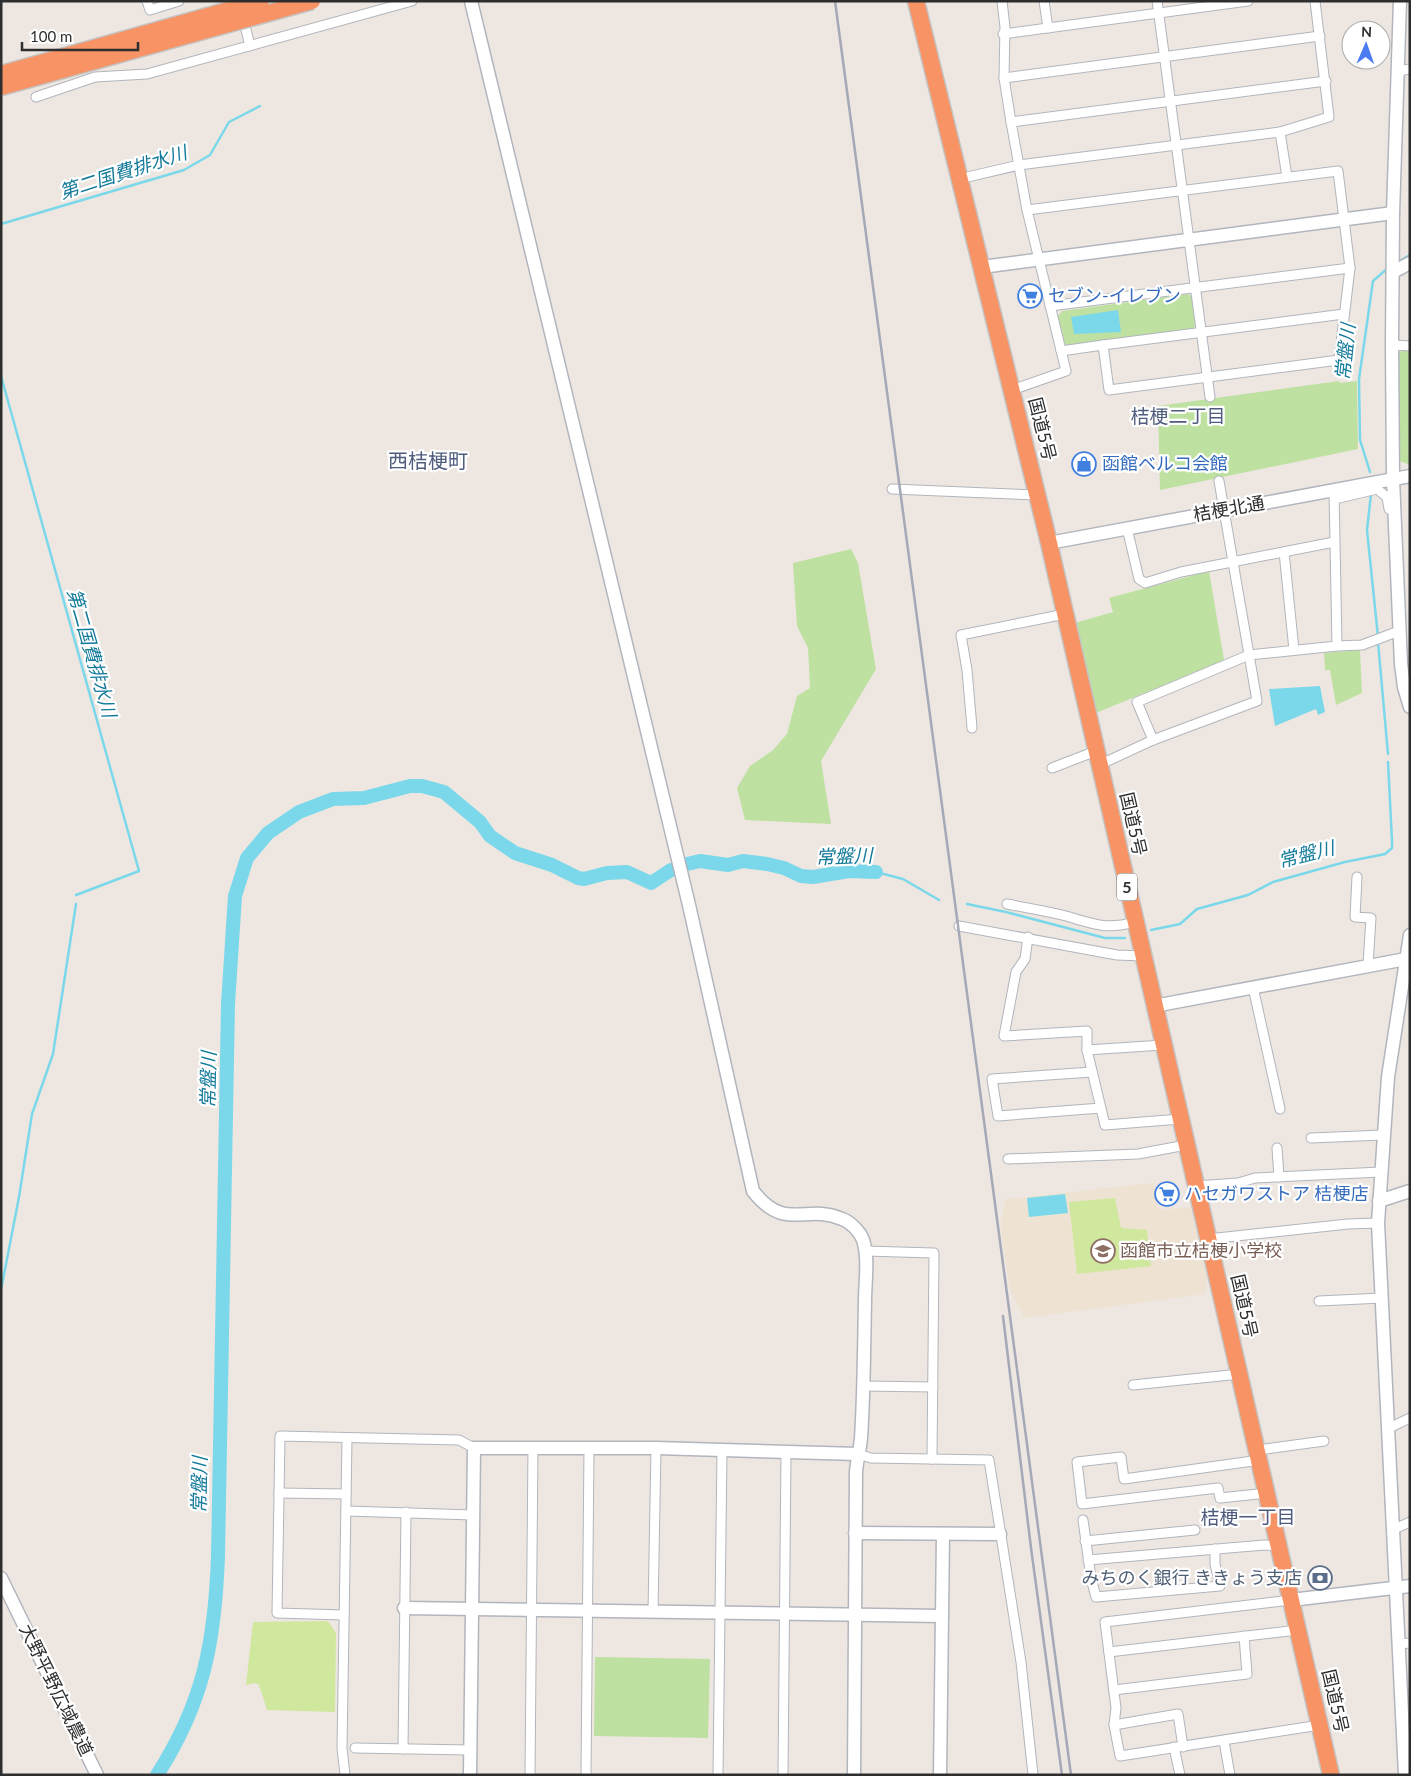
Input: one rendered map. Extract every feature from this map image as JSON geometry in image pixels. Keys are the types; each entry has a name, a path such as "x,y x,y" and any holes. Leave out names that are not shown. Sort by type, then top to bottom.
{"highway":[{"path":"1,74 261,1"},
{"path":"1,87 312,1"},
{"name":"国道5号","path":"916,1 1049,543 1331,1775"}],"street":[{"path":"147,1 150,10 179,1"},
{"path":"239,1 250,46"},
{"path":"36,97 95,77 147,74 412,1"},
{"path":"470,1 689,905 753,1191 764,1206 774,1212 844,1219 855,1228 863,1239 865,1251 863,1386 861,1441 858,1454 856,1533 854,1775"},
{"path":"1002,1 1005,27 1003,34 1004,78 1011,122 1038,260 1066,371 1012,390"},
{"path":"1044,1 1048,28"},
{"path":"1157,1 1210,397"},
{"path":"1003,34 1248,1"},
{"path":"959,179 1019,165 1280,132 1329,117 1315,1"},
{"path":"1397,632 1392,345 1393,213 1404,70 1400,1"},
{"path":"1004,78 1320,36"},
{"path":"1011,122 1326,80"},
{"path":"1280,132 1287,177"},
{"path":"1027,210 1338,171 1350,268 1339,360 1109,390 1103,345"},
{"path":"982,268 1393,213"},
{"path":"1393,266 1410,263"},
{"path":"1050,306 1350,268"},
{"path":"1061,351 1344,314"},
{"path":"1392,345 1410,346"},
{"name":"桔梗北通","path":"1049,543 1225,511 1336,494 1410,476"},
{"path":"1052,768 1098,758 1154,740 1257,701 1219,481"},
{"path":"892,489 1037,495"},
{"path":"1338,646 1334,542 1336,494 1377,489 1387,497 1397,632 1404,687 1410,707"},
{"path":"1127,528 1139,579 1144,583 1233,561 1334,542"},
{"path":"1284,552 1294,650"},
{"path":"972,728 967,670 961,635 1065,614"},
{"path":"1154,740 1138,702 1249,655 1362,645 1397,632"},
{"path":"1357,877 1355,917 1372,918 1368,965"},
{"path":"1007,904 1065,916 1100,927 1114,927 1135,922"},
{"path":"959,926 1028,937 1117,955 1143,956"},
{"path":"1405,1775 1406,1706 1403,1587 1394,1529 1378,1223 1388,1076 1408,958 1410,935"},
{"path":"1028,937 1025,958 1016,972 1004,1036 1087,1031 1092,1072 1105,1125 1180,1119"},
{"path":"1154,1006 1408,958"},
{"path":"1253,987 1280,1109"},
{"path":"1088,1050 1163,1045"},
{"path":"1092,1072 992,1079 998,1116 1101,1108"},
{"path":"1310,1138 1383,1135"},
{"path":"1008,1159 1138,1154 1186,1145"},
{"path":"1278,1148 1279,1176"},
{"path":"1196,1186 1279,1176 1381,1172"},
{"path":"1379,1202 1410,1191"},
{"path":"1208,1239 1348,1224 1378,1223"},
{"path":"865,1251 934,1253 932,1459"},
{"path":"1319,1301 1382,1298"},
{"path":"1134,1385 1240,1374"},
{"path":"863,1386 933,1387"},
{"path":"1389,1428 1410,1418"},
{"path":"344,1615 277,1612 280,1436 347,1439 459,1440 474,1448 656,1448 858,1454 872,1458 989,1460 1020,1662 1033,1775"},
{"path":"345,1775 342,1748 347,1439"},
{"path":"1267,1493 1220,1498 1218,1488 1082,1504 1077,1462 1121,1457 1124,1479 1259,1455 1324,1441"},
{"path":"530,1775 533,1447"},
{"path":"470,1775 474,1448"},
{"path":"586,1775 589,1448"},
{"path":"653,1612 656,1448"},
{"path":"718,1775 722,1450"},
{"path":"783,1775 786,1452"},
{"path":"278,1493 346,1494"},
{"path":"346,1511 473,1515"},
{"path":"403,1749 406,1512"},
{"path":"1083,1520 1088,1560 1096,1597 1220,1586 1215,1564 1215,1548"},
{"path":"1394,1529 1410,1522"},
{"path":"1085,1541 1195,1530"},
{"path":"856,1533 1000,1534"},
{"path":"940,1775 943,1534"},
{"path":"1088,1560 1215,1548 1279,1546"},
{"name":"大野平野広域農道","path":"1,1578 97,1775"},
{"path":"1320,1725 1120,1756 1114,1725 1114,1690 1105,1622 1403,1587"},
{"path":"404,1608 942,1616"},
{"path":"1109,1652 1298,1630"},
{"path":"1114,1690 1248,1674 1244,1636"},
{"path":"1114,1725 1178,1714 1180,1775"},
{"path":"1224,1741 1230,1775"},
{"path":"355,1748 470,1750"}],"shaded area":[{"name":"函館市立桔梗小学校","path":"1154,1183 1158,1210 1191,1207 1207,1278 1205,1294 1024,1318 1010,1290 1000,1223 1006,1199"}],"green space":[{"path":"1188,294 1193,297 1196,324 1193,329 1069,346 1065,344 1058,316 1062,311"},
{"path":"1403,349 1410,349 1410,465 1397,460 1398,355"},
{"path":"1339,381 1340,383 1357,381 1358,449 1160,490 1158,406"},
{"path":"851,549 858,563 876,669 821,761 831,824 745,820 737,788 750,766 773,750 787,734 797,696 810,688 808,648 797,626 793,563"},
{"path":"1209,571 1224,660 1096,713 1075,623 1113,612 1109,598"},
{"path":"1360,650 1362,693 1336,705 1330,670 1325,670 1324,653"},
{"path":"1115,1198 1121,1228 1147,1230 1151,1266 1077,1274 1069,1202"},
{"path":"328,1621 336,1633 335,1712 267,1710 259,1685 255,1683 246,1685 253,1622"},
{"path":"595,1657 710,1659 708,1738 594,1736"}],"water":[{"path":"1118,310 1121,332 1074,334 1071,317"},
{"path":"1320,686 1325,712 1318,715 1316,709 1275,726 1269,689"},
{"path":"1065,1194 1068,1213 1029,1217 1027,1198"}],"waterway":[{"name":"第二国費排水川","path":"1,224 184,170 210,155 229,122 260,106"},
{"name":"常盤川","path":"1396,263 1410,255"},
{"name":"常盤川","path":"1370,472 1360,440 1359,379 1373,281 1389,267"},
{"name":"第二国費排水川","path":"1,376 139,871 76,895"},
{"name":"常盤川","path":"1371,494 1367,530 1378,637"},
{"name":"常盤川","path":"1378,642 1388,754"},
{"name":"常盤川","path":"1151,930 1180,924 1197,909 1248,895 1273,882 1345,862 1385,854 1392,848 1388,762"},
{"name":"常盤川","path":"157,1775 186,1722 196,1696 204,1670 214,1616 218,1556 228,1004 235,896 247,858 268,833 299,812 333,799 364,798 410,786 422,786 444,792 480,822 490,836 515,853 552,865 578,878 584,879 607,873 627,872 651,883 671,870"},
{"name":"常盤川","path":"687,864 700,861 728,865 743,861 767,864 784,868 801,876 813,877 849,871 876,872"},
{"name":"常盤川","path":"876,872 903,879 939,900"},
{"name":"第二国費排水川","path":"1,1290 19,1197 32,1114 53,1054 76,904"},
{"name":"常盤川","path":"967,904 1006,912 1105,938 1125,938"}],"railway":[{"path":"835,1 1071,1775"},
{"path":"1003,1316 1031,1548 1062,1775"}],"place":[{"name":"セブン-イレブン","path":"1030,296"},
{"name":"函館ベルコ会館","path":"1084,464"},
{"name":"ハセガワストア 桔梗店","path":"1167,1194"},
{"name":"函館市立桔梗小学校","path":"1103,1251"},
{"name":"みちのく銀行 ききょう支店","path":"1320,1578"}],"district":[{"name":"桔梗二丁目","path":"1178,416"},
{"name":"西桔梗町","path":"428,461"},
{"name":"桔梗一丁目","path":"1248,1517"}]}
